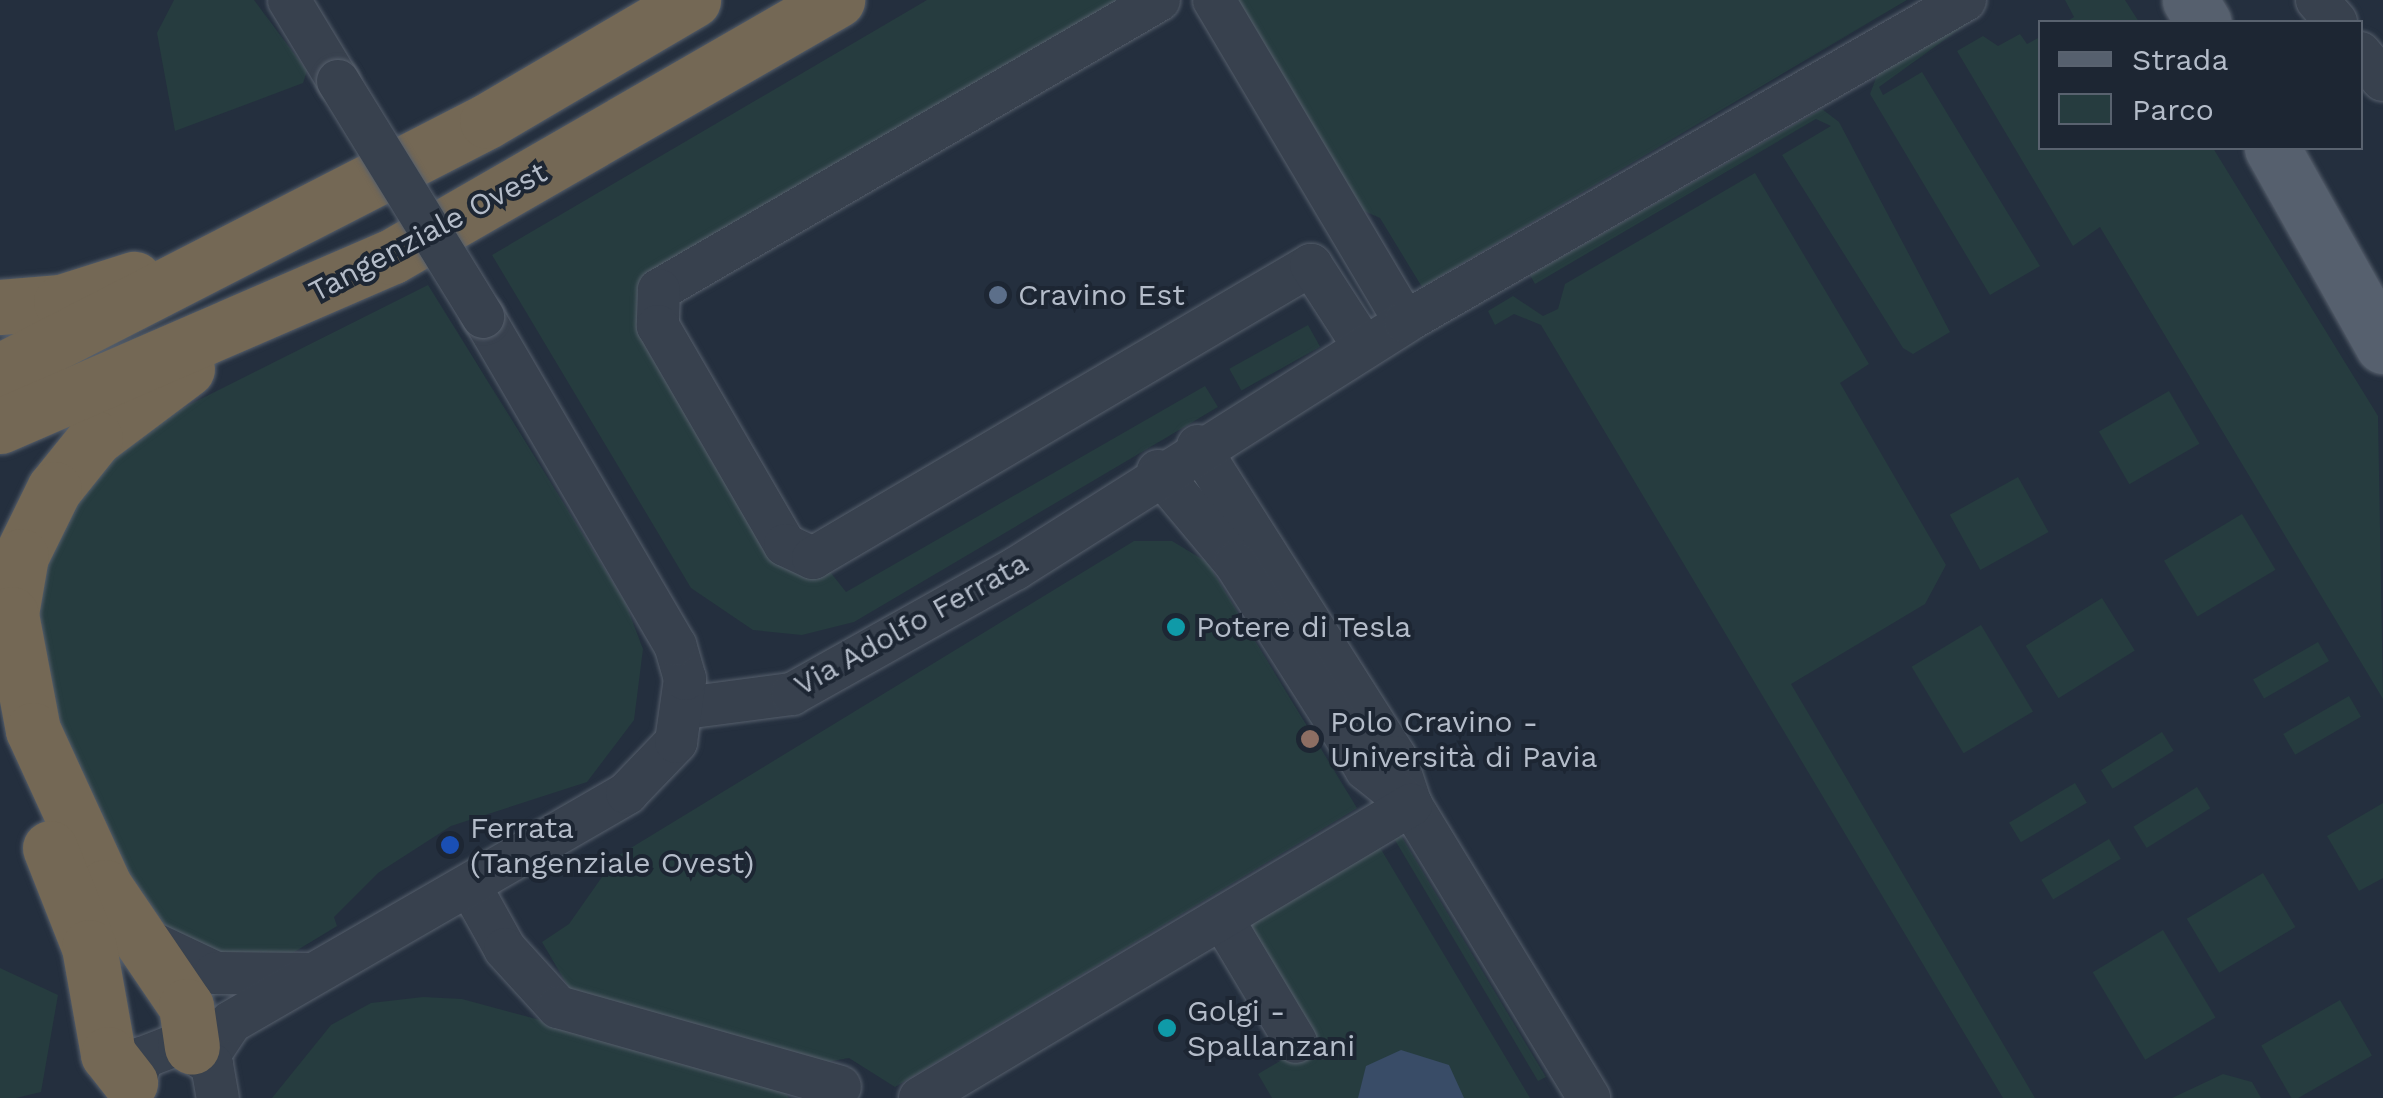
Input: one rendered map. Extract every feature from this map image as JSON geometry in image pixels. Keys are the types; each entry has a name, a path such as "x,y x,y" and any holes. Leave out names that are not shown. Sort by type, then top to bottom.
{"highway":[{"path":"0,371 257,241 693,0"},
{"name":"Tangenziale Ovest","path":"0,426 242,328 391,256 835,2"},
{"path":"0,307 61,302 257,241"},
{"path":"206,1068 186,1006 105,887 33,730 13,651 16,579 29,532 73,462 242,328"},
{"path":"0,736 72,898 108,1054 130,1090"}],"main road":[{"path":"2273,150 2367,297 2383,346"}],"street":[{"path":"130,1090 152,1050 206,1068 231,1022 626,793 663,762 685,708 675,645 483,318 289,0"},
{"path":"1158,0 659,290 658,326 785,544 803,559 1355,239"},
{"path":"1214,0 1405,322"},
{"name":"Via Adolfo Ferrata","path":"685,708 792,694 1015,569 1198,446 1405,322 1965,0"},
{"path":"2317,0 2334,20"},
{"path":"2363,57 2383,80"},
{"path":"1311,265 1364,347"},
{"path":"1198,446 1395,757 1412,805 1590,1098"},
{"path":"1158,472 1235,563 1366,769 1412,805"},
{"path":"920,1098 1412,805"},
{"path":"470,886 506,950 558,1007 840,1088"},
{"path":"1223,920 1296,1042"},
{"path":"140,936 216,973 317,974"}],"green space":[{"path":"174,0 254,0 307,71 303,83 175,131 157,33"},
{"path":"927,0 1125,0 639,289 639,329 846,592 1205,386 1218,407 854,622 802,635 753,630 691,588 492,255"},
{"path":"1237,0 1907,0 1422,287 1380,218 1362,210"},
{"path":"2065,0 2125,0 2138,20 2069,20 2074,17"},
{"path":"1979,15 1879,87 1883,95 1922,72 2040,266 1990,295 1870,94 1879,70"},
{"path":"2020,34 2027,44 2038,38 2038,150 2214,150 2378,416 2383,699 2100,227 2073,246 1957,51 1983,36 1998,46"},
{"path":"1822,109 1839,122 1950,332 1913,354 1903,348 1782,155 1831,126 1816,119 1535,284 1530,275"},
{"path":"1755,173 1869,364 1840,383 1946,565 1925,604 1791,684 2035,1098 2003,1098 1541,325 1514,314 1495,325 1488,311 1513,296 1543,316 1558,309 1565,284"},
{"path":"428,285 625,602 643,649 634,720 587,782 451,826 378,873 334,917 337,926 286,957 234,960 166,936 119,869 58,738 30,614 63,507 143,428"},
{"path":"1308,325 1320,347 1241,390 1229,369"},
{"path":"2169,391 2200,444 2129,484 2099,432"},
{"path":"2018,477 2049,532 1980,570 1950,515"},
{"path":"2242,514 2275,570 2197,617 2164,561"},
{"path":"1134,541 1172,541 1207,562 1357,808 895,1087 849,1058 810,1065 576,1000 542,942 569,924 616,857"},
{"path":"2102,598 2135,651 2059,698 2026,646"},
{"path":"1981,625 2033,712 1964,753 1912,667"},
{"path":"2318,642 2329,661 2264,699 2253,680"},
{"path":"2349,696 2361,717 2295,755 2283,734"},
{"path":"2162,732 2174,751 2113,789 2101,770"},
{"path":"2075,783 2087,803 2021,842 2009,823"},
{"path":"2197,787 2210,808 2147,848 2133,827"},
{"path":"2383,803 2383,878 2359,891 2327,836"},
{"path":"1400,834 1546,1077 1538,1081 1392,835"},
{"path":"2109,839 2121,859 2053,899 2041,880"},
{"path":"1379,846 1530,1098 1272,1098 1258,1074 1285,1058 1247,925"},
{"path":"2263,873 2295,927 2219,973 2187,919"},
{"path":"2163,930 2216,1017 2145,1060 2093,972"},
{"path":"0,968 58,995 41,1092 16,1098 0,1098"},
{"path":"423,997 462,999 781,1085 789,1098 272,1098 331,1025 371,1003"},
{"path":"2340,1000 2372,1055 2298,1098 2292,1098 2261,1046"},
{"path":"2223,1074 2252,1082 2261,1098 2172,1098"}],"water":[{"path":"1401,1050 1449,1065 1464,1098 1358,1098 1366,1066"}],"place":[{"name":"Cravino Est","path":"998,295"},
{"name":"Potere di Tesla","path":"1176,627"},
{"name":"Polo Cravino - Università di Pavia","path":"1310,739"},
{"name":"Ferrata (Tangenziale Ovest)","path":"450,845"},
{"name":"Golgi - Spallanzani","path":"1167,1028"}]}
